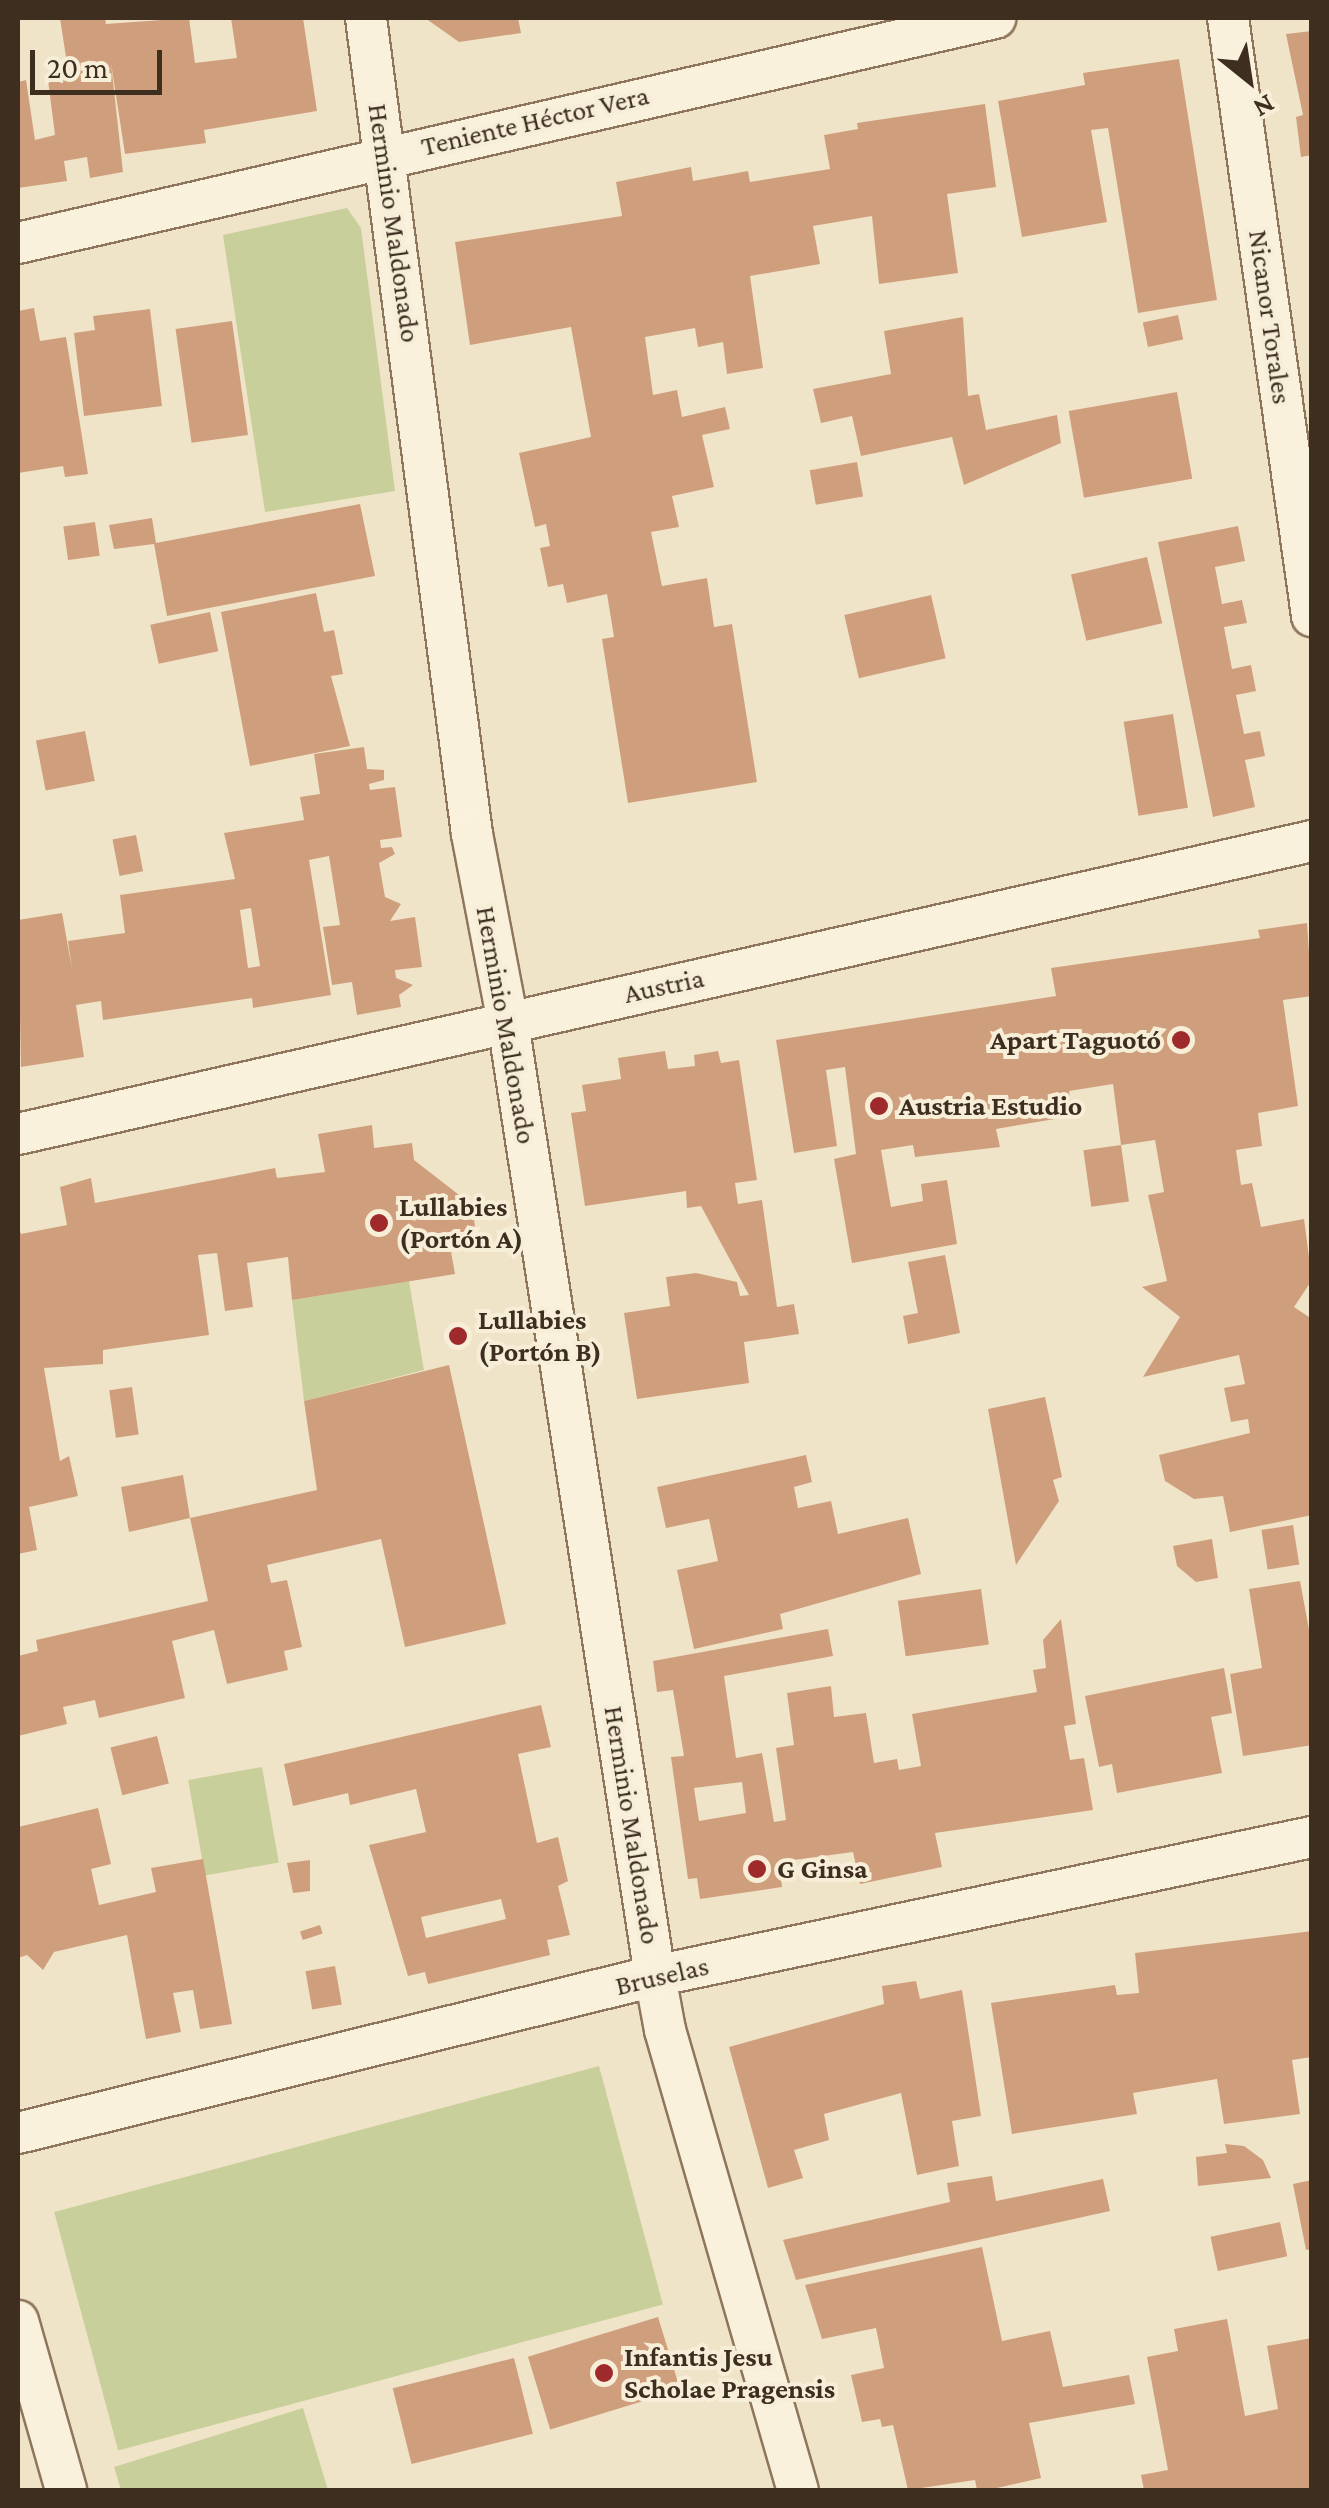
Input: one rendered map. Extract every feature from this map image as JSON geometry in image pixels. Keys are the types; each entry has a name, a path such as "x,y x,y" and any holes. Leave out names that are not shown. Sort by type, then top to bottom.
{"street":[{"name":"Herminio Maldonado","path":"366,18 472,834 508,1023 655,1976 665,2030 798,2490"},
{"name":"Teniente Héctor Vera","path":"18,243 386,155 994,18"},
{"name":"Nicanor Torales","path":"1228,18 1312,616"},
{"name":"Austria","path":"18,1134 1312,842"},
{"name":"Bruselas","path":"18,2133 655,1976 1312,1837"},
{"path":"18,2321 66,2490"}],"green space":[{"path":"347,208 361,228 395,491 265,512 223,235"},
{"path":"409,1281 424,1370 304,1401 292,1300"},
{"path":"262,1767 279,1863 205,1876 188,1780"},
{"path":"599,2066 663,2305 118,2451 54,2212"},
{"path":"303,2408 328,2490 121,2490 114,2467"}],"building":[{"path":"60,18 105,18 106,24 189,18 195,63 237,58 231,18 303,18 317,111 204,130 206,143 125,154 111,63 123,172 90,178 87,157 64,161 67,181 18,188 18,82 26,80 35,140 55,135 48,80 69,77"},
{"path":"425,18 518,18 521,33 459,42"},
{"path":"1312,31 1312,155 1301,157 1296,117 1303,115 1286,34"},
{"path":"1179,59 1217,300 1138,313 1108,128 1091,130 1107,222 1022,237 998,101 1085,85 1083,73"},
{"path":"985,104 996,187 947,194 958,273 879,284 872,216 813,226 820,264 750,276 763,368 727,374 723,342 698,347 695,328 645,337 653,395 677,390 682,417 725,407 730,429 702,435 714,487 672,496 679,527 651,532 662,586 707,578 714,627 732,624 757,782 628,803 602,639 614,637 607,594 567,603 563,584 548,587 540,548 550,546 546,524 535,527 519,453 591,437 571,327 470,345 455,242 622,216 616,182 691,167 693,181 748,171 750,182 830,169 824,135 858,129 857,123"},
{"path":"34,308 40,341 66,337 88,474 65,477 63,466 18,473 18,311"},
{"path":"150,309 162,406 84,416 74,333 95,330 93,316"},
{"path":"1178,315 1183,339 1148,347 1143,322"},
{"path":"963,317 968,396 979,394 986,430 1057,415 1061,443 964,485 952,437 861,456 852,416 821,423 813,389 891,374 884,331"},
{"path":"232,321 248,435 192,443 176,329"},
{"path":"1177,392 1192,479 1084,498 1069,411"},
{"path":"857,462 863,496 816,505 810,470"},
{"path":"360,504 375,576 167,616 154,544 114,549 109,525 152,518 156,543"},
{"path":"95,522 100,556 68,560 63,526"},
{"path":"1238,526 1245,561 1215,567 1222,604 1242,600 1247,623 1224,627 1232,669 1251,665 1256,691 1236,695 1244,734 1260,731 1265,756 1245,760 1255,807 1213,817 1158,542"},
{"path":"1147,557 1162,623 1086,641 1071,575"},
{"path":"316,593 324,632 334,630 343,674 331,676 350,746 250,766 221,612"},
{"path":"931,595 946,658 859,678 844,615"},
{"path":"210,612 218,651 159,664 150,625"},
{"path":"1173,714 1188,808 1138,816 1124,722"},
{"path":"85,731 95,781 46,791 36,741"},
{"path":"364,747 367,769 384,770 384,780 369,784 370,790 395,787 402,837 380,840 381,848 392,847 395,854 379,863 385,897 401,904 390,921 415,917 422,967 395,970 396,978 413,985 399,995 401,1007 357,1015 352,982 332,985 323,927 340,925 329,856 309,860 331,995 253,1008 252,998 103,1020 101,1001 76,1005 84,1057 21,1067 18,920 62,913 72,969 68,941 125,933 120,895 235,879 224,833 304,820 300,797 320,794 314,754","holes":["251,908 260,966 248,968 240,910"]},
{"path":"136,835 143,871 120,876 112,840"},
{"path":"1307,923 1312,996 1283,1000 1298,1106 1258,1113 1262,1146 1236,1150 1241,1185 1252,1183 1261,1227 1304,1219 1312,1280 1294,1307 1312,1319 1312,1515 1230,1532 1223,1496 1194,1499 1165,1481 1159,1455 1250,1433 1248,1419 1231,1422 1224,1388 1245,1384 1239,1355 1143,1377 1180,1317 1142,1287 1167,1281 1148,1195 1164,1192 1155,1140 1121,1145 1113,1084 1069,1091 1073,1116 996,1129 1000,1147 915,1157 913,1145 881,1150 891,1207 923,1201 921,1184 947,1180 957,1244 852,1263 834,1159 856,1154 845,1067 826,1070 837,1146 794,1153 776,1040 1056,996 1051,968 1260,938 1258,930"},
{"path":"665,1051 668,1069 695,1066 694,1055 718,1051 721,1063 739,1060 757,1180 735,1183 738,1204 762,1200 777,1307 794,1304 799,1334 744,1342 749,1383 637,1399 624,1313 670,1306 666,1277 696,1273 737,1282 740,1296 749,1295 701,1206 687,1208 686,1191 585,1206 571,1113 586,1111 582,1085 621,1079 618,1058"},
{"path":"372,1125 374,1148 412,1143 414,1160 472,1205 477,1241 450,1246 455,1274 292,1300 288,1257 247,1263 253,1307 225,1311 217,1253 198,1255 209,1335 103,1350 103,1364 44,1368 60,1461 69,1456 78,1496 29,1507 37,1550 18,1554 18,1225 21,1234 67,1225 60,1187 91,1178 95,1203 275,1168 277,1178 325,1172 318,1134"},
{"path":"1121,1145 1129,1201 1091,1207 1083,1150"},
{"path":"945,1255 960,1333 908,1344 903,1316 918,1313 908,1262"},
{"path":"449,1365 506,1624 405,1647 381,1539 267,1565 271,1583 287,1580 302,1647 284,1651 288,1670 227,1684 214,1630 172,1641 185,1698 99,1718 95,1700 63,1707 67,1724 18,1736 18,1656 38,1651 36,1640 208,1601 190,1518 317,1490 304,1401"},
{"path":"132,1387 139,1435 116,1438 109,1390"},
{"path":"1045,1397 1062,1477 1053,1480 1059,1501 1016,1565 988,1409"},
{"path":"806,1455 812,1482 794,1487 798,1508 831,1501 838,1534 908,1518 921,1574 780,1614 783,1629 694,1649 677,1570 718,1561 709,1519 666,1528 657,1487"},
{"path":"183,1475 190,1518 129,1532 121,1487"},
{"path":"1293,1525 1299,1565 1268,1570 1261,1530"},
{"path":"1212,1539 1218,1578 1196,1582 1177,1566 1173,1546"},
{"path":"1300,1581 1312,1646 1312,1745 1243,1756 1230,1674 1262,1668 1249,1589"},
{"path":"981,1589 989,1644 906,1656 898,1601"},
{"path":"1061,1619 1076,1724 1064,1726 1070,1760 1084,1758 1093,1810 935,1833 942,1867 860,1884 853,1852 779,1862 782,1887 700,1899 697,1878 688,1879 671,1757 684,1756 673,1690 657,1692 653,1661 828,1629 833,1656 724,1676 736,1758 762,1753 774,1822 786,1820 776,1748 794,1745 787,1693 831,1686 834,1717 866,1713 874,1763 897,1759 899,1770 921,1766 912,1714 1037,1692 1033,1670 1046,1668 1043,1640","holes":["742,1782 746,1813 699,1821 694,1788"]},
{"path":"1224,1668 1232,1713 1211,1717 1222,1773 1117,1793 1112,1764 1099,1767 1085,1696"},
{"path":"541,1705 551,1747 518,1754 537,1843 558,1837 568,1881 558,1886 570,1935 547,1940 550,1955 428,1984 425,1972 408,1976 369,1845 426,1832 416,1789 350,1805 348,1793 293,1806 284,1764","holes":["501,1899 506,1919 426,1938 421,1917"]},
{"path":"157,1736 169,1784 122,1795 110,1748"},
{"path":"98,1808 111,1864 91,1869 99,1905 156,1892 151,1868 203,1859 232,2024 200,2029 193,1990 173,1993 181,2032 146,2039 127,1935 54,1952 43,1970 27,1955 18,1958 18,1827"},
{"path":"310,1860 310,1891 293,1893 287,1863"},
{"path":"320,1925 323,1934 303,1940 300,1931"},
{"path":"1312,1931 1312,2057 1292,2060 1300,2114 1224,2124 1217,2079 1133,2093 1137,2114 1012,2134 991,2003 1115,1985 1117,1995 1139,1993 1135,1953"},
{"path":"335,1966 342,2004 312,2010 305,1971"},
{"path":"916,1981 920,1999 962,1990 981,2116 952,2121 959,2166 917,2175 901,2093 824,2114 829,2140 794,2150 803,2178 768,2188 729,2047 884,2004 882,1986"},
{"path":"1225,2144 1244,2146 1263,2160 1271,2178 1198,2186 1196,2157 1227,2153"},
{"path":"992,2176 996,2201 1103,2179 1110,2211 796,2280 783,2240 950,2202 947,2183"},
{"path":"1312,2180 1312,2249 1306,2250 1293,2184"},
{"path":"1280,2222 1287,2256 1218,2271 1211,2237"},
{"path":"982,2247 1002,2341 1050,2331 1063,2387 1129,2375 1135,2404 1029,2423 1041,2478 988,2490 977,2490 975,2480 908,2490 893,2425 882,2427 880,2419 862,2422 851,2375 884,2368 876,2328 822,2339 805,2285"},
{"name":"Infantis Jesu Scholae Pragensis","path":"658,2317 680,2390 550,2429 528,2357"},
{"path":"1227,2319 1245,2416 1278,2409 1267,2346 1312,2338 1312,2490 1144,2490 1141,2475 1168,2470 1147,2357 1178,2351 1174,2329"},
{"path":"514,2358 533,2434 412,2464 393,2388"}],"place":[{"name":"Apart Taguotó","path":"1181,1040"},
{"name":"Austria Estudio","path":"879,1106"},
{"name":"Lullabies (Portón A)","path":"379,1223"},
{"name":"Lullabies (Portón B)","path":"458,1336"},
{"name":"G Ginsa","path":"757,1869"},
{"name":"Infantis Jesu Scholae Pragensis","path":"604,2373"}]}
